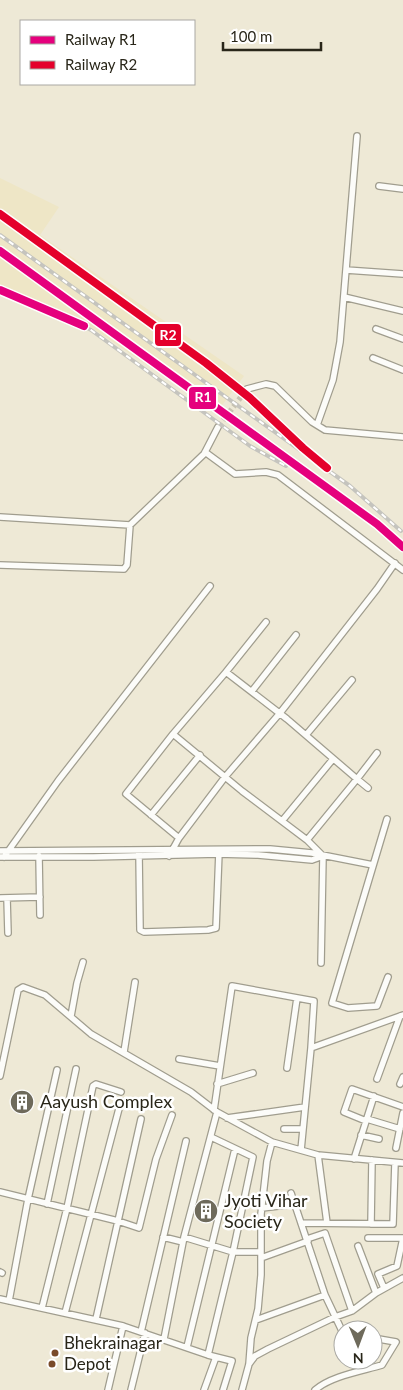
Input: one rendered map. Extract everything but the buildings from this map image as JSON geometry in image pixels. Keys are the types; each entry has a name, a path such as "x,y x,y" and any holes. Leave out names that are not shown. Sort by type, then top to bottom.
{"street":[{"path":"317,425 337,361 357,136"},
{"path":"379,186 403,189"},
{"path":"346,270 403,274"},
{"path":"344,297 403,312"},
{"path":"376,329 403,339"},
{"path":"373,358 403,370"},
{"path":"247,389 266,384 275,386 317,425 325,430 403,438"},
{"path":"0,565 124,569 127,565 130,525 205,452 213,440 218,427"},
{"path":"205,452 235,474 266,472 278,475 403,570"},
{"path":"0,517 130,525"},
{"path":"169,856 179,838 225,777 280,713 377,589 395,563"},
{"path":"2,857 58,781 210,586"},
{"path":"179,838 126,794 266,622"},
{"path":"252,691 296,635"},
{"path":"226,672 280,713 368,788"},
{"path":"306,735 352,680"},
{"path":"173,734 307,840 323,856 321,963"},
{"path":"307,840 377,753"},
{"path":"151,815 200,755"},
{"path":"282,821 333,759"},
{"path":"387,819 332,1004 348,1008 377,1006 388,977"},
{"path":"139,854 172,850 312,860 323,856 373,865"},
{"path":"0,851 39,854"},
{"path":"2,857 39,854 139,854 169,856 218,852"},
{"path":"139,854 140,930 144,932 191,931 216,928 218,852"},
{"path":"39,854 40,915"},
{"path":"8,933 3,898 40,897"},
{"path":"71,1016 83,962"},
{"path":"124,1052 135,982"},
{"path":"0,1076 3,1047 18,990 23,986 45,995 92,1034 191,1092 215,1111 272,1142 318,1155 403,1163"},
{"path":"164,1340 184,1240 211,1137 232,986 314,1001 301,1150"},
{"path":"287,1068 297,998"},
{"path":"311,1048 402,1016"},
{"path":"377,1079 402,1016"},
{"path":"179,1059 220,1066"},
{"path":"47,1204 76,1069"},
{"path":"9,1301 28,1198 56,1070"},
{"path":"217,1084 253,1073"},
{"path":"400,1084 403,1076"},
{"path":"42,1308 67,1208 93,1086 96,1084 120,1092"},
{"path":"401,1132 344,1112 344,1110 352,1089 403,1107"},
{"path":"354,1159 374,1096"},
{"path":"65,1313 121,1102"},
{"path":"227,1118 305,1107"},
{"path":"396,1148 401,1132 403,1113"},
{"path":"0,1192 92,1214 139,1228 156,1159 172,1116"},
{"path":"96,1318 142,1119"},
{"path":"284,1129 303,1129"},
{"path":"361,1135 379,1139"},
{"path":"208,1354 233,1252 253,1157 211,1137"},
{"path":"131,1390 163,1237 186,1141"},
{"path":"242,1390 249,1364 250,1338 256,1320 261,1275 262,1208 267,1160 272,1142"},
{"path":"186,1347 235,1149"},
{"path":"318,1155 327,1223"},
{"path":"371,1224 372,1160"},
{"path":"302,1223 393,1224 395,1162"},
{"path":"292,1193 325,1295 336,1320"},
{"path":"262,1208 295,1204"},
{"path":"163,1237 210,1245 233,1252 261,1255 326,1233 352,1311"},
{"path":"368,1238 403,1238 397,1266 378,1274 384,1288"},
{"path":"358,1246 376,1292"},
{"path":"249,1364 255,1356 335,1317 352,1311 376,1292 403,1278"},
{"path":"256,1320 325,1295"},
{"path":"0,1299 96,1318 232,1361 223,1390"},
{"path":"108,1390 123,1326"},
{"path":"383,1340 396,1342 383,1363"},
{"path":"204,1390 216,1357"},
{"path":"315,1390 321,1385 363,1370"}],"shaded area":[{"path":"0,178 59,207 40,235 244,376 217,412 89,326 0,289"}],"tunnel":[{"path":"218,427 247,389"}],"railway":[{"path":"0,214 206,363 250,398 290,435"},
{"path":"0,235 350,486 401,531"},
{"path":"0,251 377,524 403,547"},
{"path":"0,290 41,306 91,330 250,446 286,466"}],"rail line":[{"name":"R2","path":"0,214 206,363 250,398 327,468"},
{"name":"R1","path":"0,251 377,524 403,547"},
{"name":"R1","path":"0,290 84,326"}],"place":[{"name":"Aayush Complex","path":"22,1102"},
{"name":"Jyoti Vihar Society","path":"206,1211"},
{"name":"Bhekrainagar Depot","path":"55,1353"}]}
